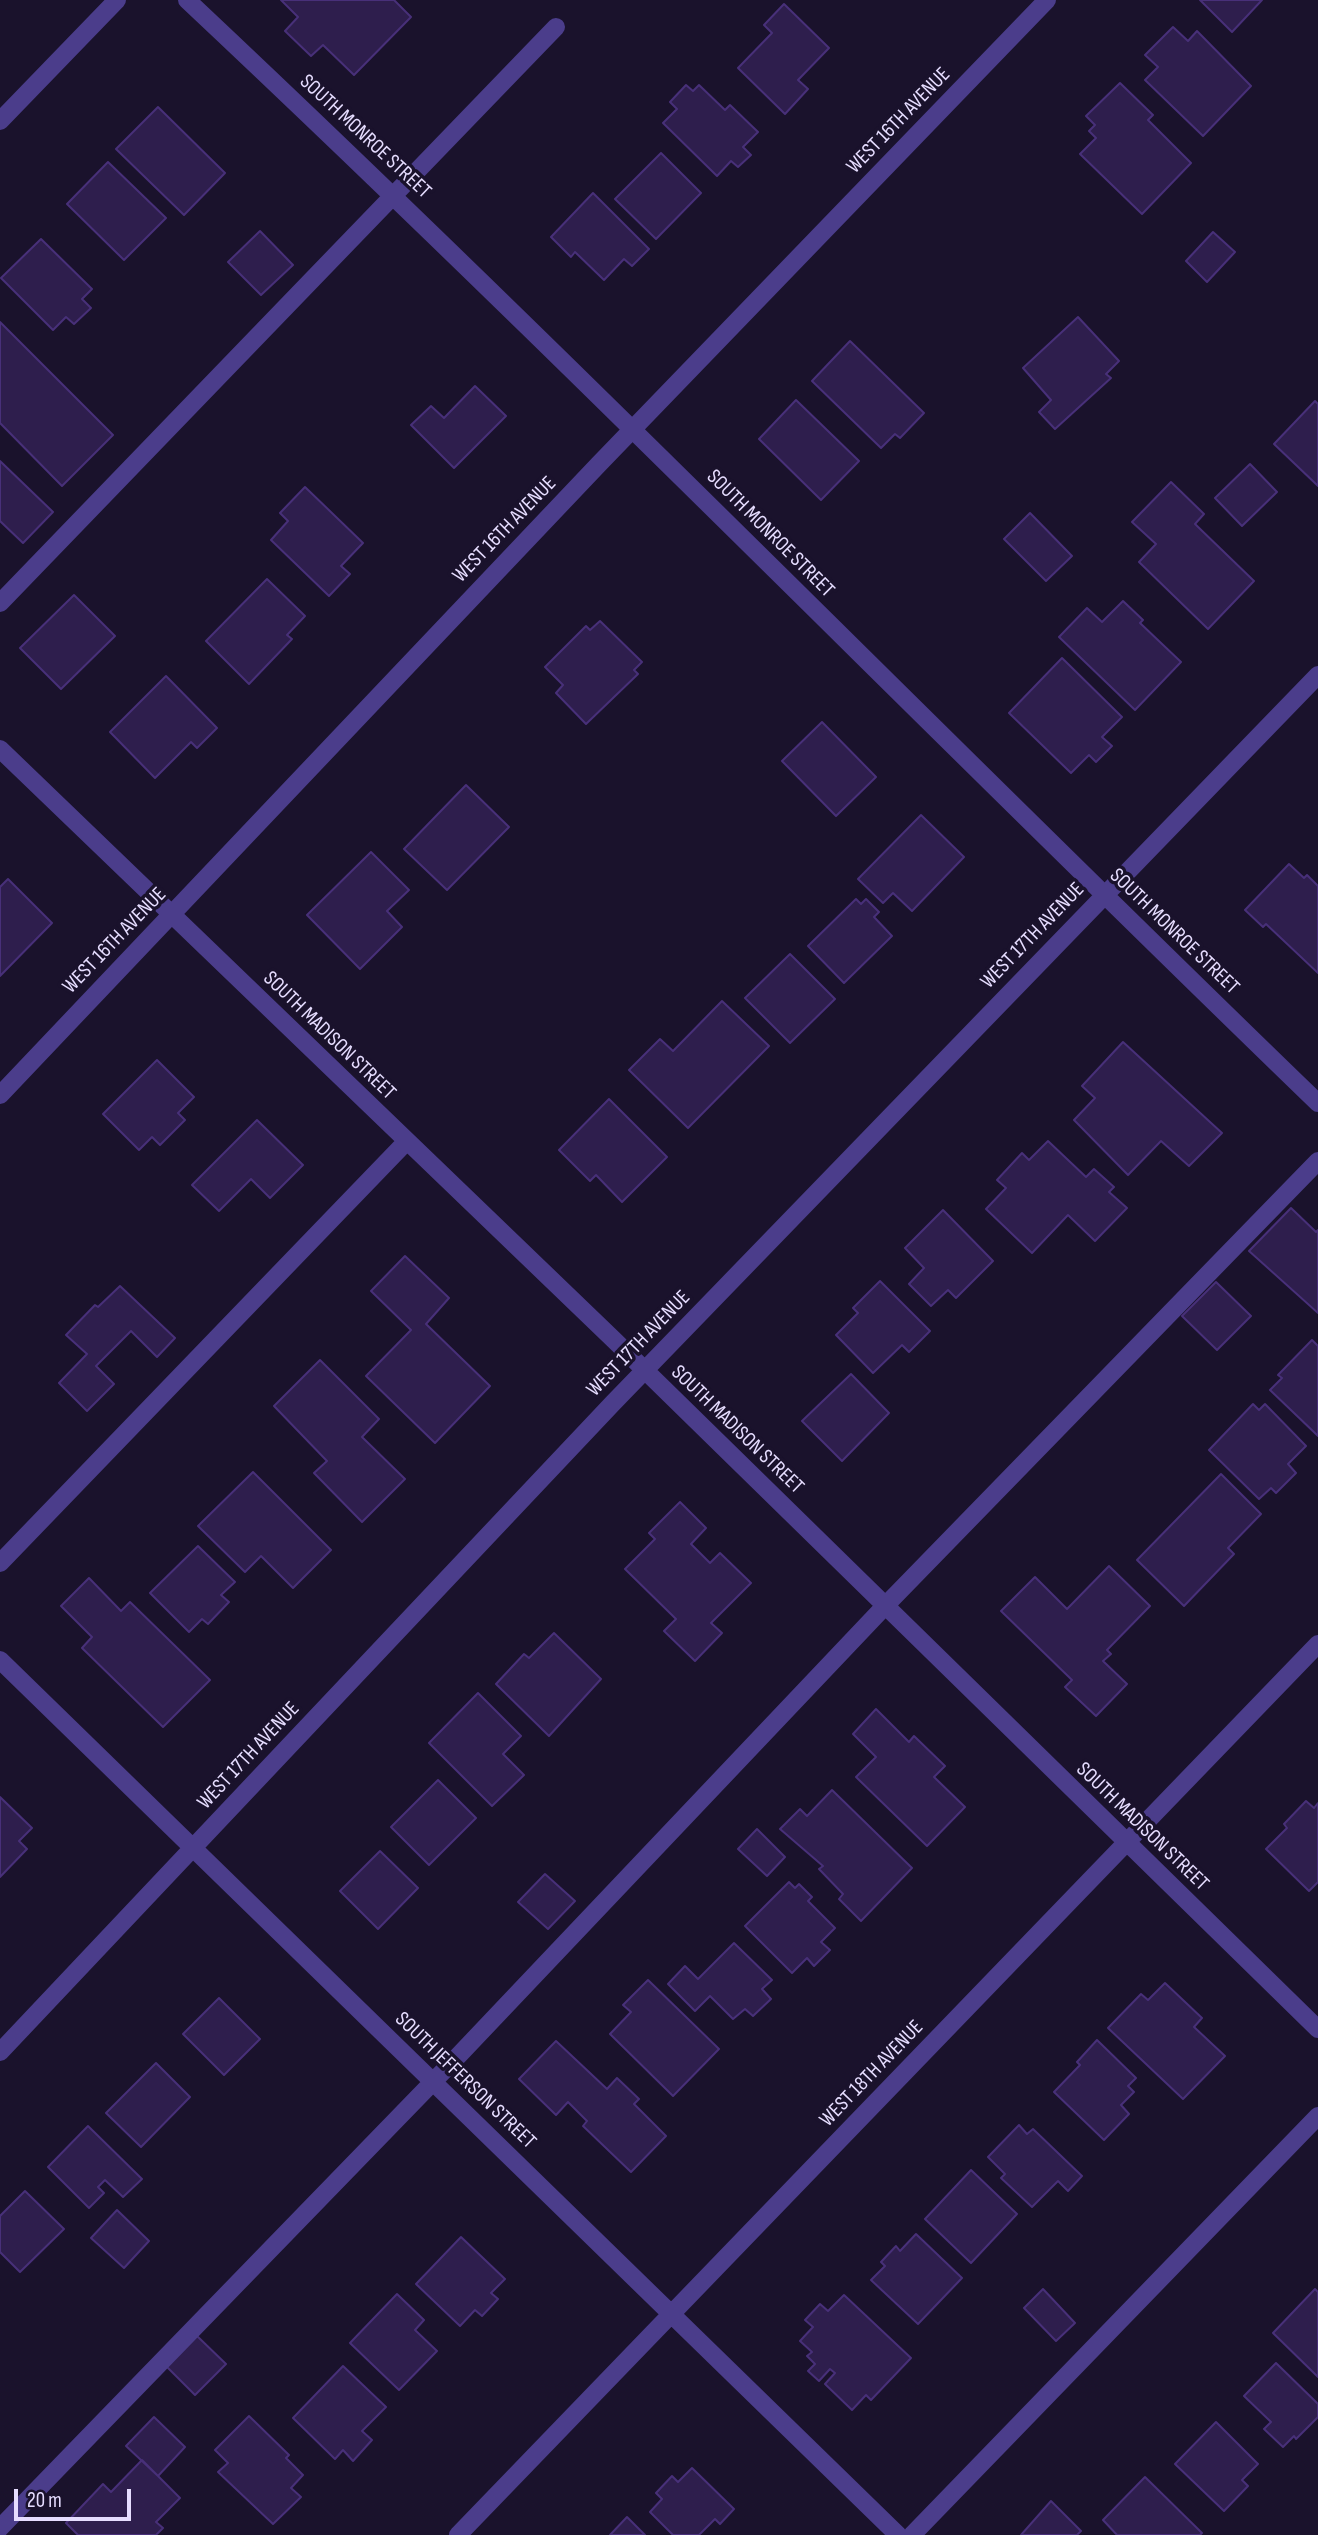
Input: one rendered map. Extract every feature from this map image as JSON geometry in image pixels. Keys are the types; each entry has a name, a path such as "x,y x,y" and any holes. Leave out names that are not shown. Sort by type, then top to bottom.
{"street":[{"path":"0,121 117,0"},
{"name":"SOUTH MONROE STREET","path":"187,0 395,195 1104,896 1318,1103"},
{"name":"WEST 16TH AVENUE","path":"0,1095 632,430 1047,0"},
{"path":"0,603 556,27"},
{"name":"WEST 17TH AVENUE","path":"0,2052 645,1371 1318,675"},
{"name":"SOUTH MADISON STREET","path":"0,749 170,916 645,1371 1318,2029"},
{"path":"0,1563 407,1142"},
{"path":"0,2528 434,2081 884,1607 1318,1161"},
{"name":"WEST 18TH AVENUE","path":"458,2535 1318,1644"},
{"name":"SOUTH JEFFERSON STREET","path":"0,1660 898,2535"},
{"path":"912,2535 1318,2116"}],"building":[{"path":"281,0 394,0 411,17 354,75 323,45 311,56 285,31 298,17"},
{"path":"1200,0 1262,0 1232,32"},
{"path":"784,4 829,48 798,80 808,89 785,114 738,68 772,33 764,25"},
{"path":"1173,27 1188,41 1197,31 1251,86 1203,136 1145,80 1158,67 1145,55"},
{"path":"1120,83 1153,115 1148,120 1191,163 1142,214 1080,154 1096,138 1089,131 1095,125 1086,116"},
{"path":"686,85 693,91 699,85 725,110 730,105 758,132 743,147 751,155 738,167 731,161 717,176 663,123 677,109 670,102"},
{"path":"158,107 225,173 184,215 116,149"},
{"path":"661,153 701,193 656,239 615,199"},
{"path":"108,162 166,218 124,260 67,204"},
{"path":"593,193 649,249 632,266 624,259 604,280 575,252 571,257 551,237"},
{"path":"260,231 293,265 261,295 228,262"},
{"path":"1213,232 1235,252 1207,282 1186,261"},
{"path":"41,239 92,289 82,299 91,308 74,324 66,317 53,330 1,278"},
{"path":"1078,317 1119,361 1106,374 1111,378 1055,429 1039,412 1051,400 1023,368"},
{"path":"0,322 113,435 62,486 0,423"},
{"path":"850,341 924,413 900,438 895,434 881,448 812,381"},
{"path":"475,386 506,416 454,468 411,425 431,406 444,418"},
{"path":"796,400 859,461 821,500 759,439"},
{"path":"1315,401 1318,404 1318,486 1274,444"},
{"path":"0,461 53,512 23,543 0,521"},
{"path":"1250,464 1277,492 1242,526 1215,498"},
{"path":"1171,482 1204,514 1195,524 1254,581 1208,629 1139,562 1156,544 1132,522"},
{"path":"305,487 363,543 341,566 350,574 329,596 271,540 288,521 280,513"},
{"path":"1030,513 1072,556 1046,581 1004,539"},
{"path":"267,579 305,616 287,635 292,639 249,684 206,641"},
{"path":"74,595 115,636 61,689 20,648"},
{"path":"1123,601 1143,620 1140,623 1181,662 1135,710 1059,637 1087,608 1102,622"},
{"path":"600,621 642,662 634,670 638,674 586,724 556,693 563,685 545,667 586,626 590,630"},
{"path":"1062,658 1122,717 1102,737 1112,746 1096,762 1089,755 1071,773 1009,713"},
{"path":"166,676 217,728 197,748 191,742 155,778 110,732"},
{"path":"822,722 876,777 836,816 782,761"},
{"path":"466,785 509,827 447,890 404,849"},
{"path":"921,815 964,857 912,911 893,893 883,903 858,879"},
{"path":"371,852 409,890 387,911 402,927 360,969 307,915"},
{"path":"1289,864 1304,878 1307,875 1318,886 1318,973 1266,924 1263,927 1245,910"},
{"path":"8,879 52,923 0,976 0,887"},
{"path":"856,899 861,904 866,899 879,912 874,917 892,936 844,983 808,946"},
{"path":"790,954 835,999 790,1043 745,998"},
{"path":"722,1001 769,1046 688,1128 629,1070 660,1039 673,1051"},
{"path":"1123,1042 1222,1133 1189,1166 1161,1141 1128,1175 1074,1120 1095,1098 1082,1086"},
{"path":"157,1060 194,1097 178,1113 185,1120 160,1145 152,1137 139,1150 103,1114"},
{"path":"609,1099 667,1157 622,1202 596,1175 590,1181 559,1150"},
{"path":"257,1120 303,1165 270,1198 251,1179 219,1211 192,1185"},
{"path":"1048,1141 1086,1177 1094,1169 1114,1187 1109,1192 1127,1208 1095,1241 1068,1215 1032,1253 986,1209 1006,1188 997,1180 1022,1153 1029,1160"},
{"path":"1291,1208 1316,1232 1318,1230 1318,1313 1249,1251"},
{"path":"943,1210 993,1261 956,1298 948,1290 931,1306 909,1284 924,1268 905,1248"},
{"path":"405,1256 449,1298 426,1324 490,1386 435,1443 366,1376 411,1330 371,1291"},
{"path":"880,1281 930,1331 909,1352 902,1345 873,1373 836,1335 858,1313 853,1308"},
{"path":"1216,1282 1251,1316 1217,1350 1182,1316"},
{"path":"120,1286 175,1338 157,1357 131,1331 96,1366 114,1384 87,1411 59,1383 87,1354 66,1335 95,1305 98,1307"},
{"path":"1312,1340 1318,1346 1318,1436 1270,1390 1282,1378 1278,1375"},
{"path":"320,1360 379,1419 362,1437 405,1479 362,1522 314,1473 327,1461 274,1406"},
{"path":"851,1374 889,1413 842,1461 802,1421"},
{"path":"1253,1404 1259,1410 1265,1404 1306,1446 1288,1464 1296,1473 1276,1493 1271,1488 1259,1499 1209,1450"},
{"path":"253,1472 331,1550 293,1588 261,1556 245,1572 198,1526"},
{"path":"1221,1474 1261,1514 1228,1548 1234,1554 1184,1606 1137,1560"},
{"path":"680,1502 706,1528 691,1544 710,1563 720,1553 751,1583 711,1623 722,1633 695,1661 664,1631 676,1619 625,1569 655,1539 649,1533"},
{"path":"198,1546 235,1582 221,1595 229,1602 208,1624 202,1619 189,1632 150,1593"},
{"path":"1109,1566 1150,1606 1107,1650 1111,1654 1103,1661 1127,1684 1096,1716 1065,1687 1072,1680 1001,1611 1035,1577 1067,1609"},
{"path":"89,1578 121,1611 130,1602 210,1680 163,1727 82,1648 92,1637 61,1606"},
{"path":"554,1633 601,1679 549,1736 496,1684 524,1654 529,1658"},
{"path":"478,1693 521,1736 503,1754 524,1775 492,1806 429,1743"},
{"path":"876,1709 909,1742 914,1736 945,1766 934,1777 965,1807 927,1846 856,1777 876,1757 853,1734"},
{"path":"438,1780 476,1818 429,1865 391,1827"},
{"path":"832,1790 912,1868 861,1921 839,1899 843,1894 819,1869 823,1866 780,1829 800,1809 807,1816"},
{"path":"0,1797 32,1828 19,1841 27,1849 0,1877"},
{"path":"1306,1801 1314,1808 1318,1803 1318,1882 1309,1891 1266,1849 1287,1828 1284,1824"},
{"path":"757,1829 785,1857 767,1876 738,1849"},
{"path":"380,1851 418,1888 378,1929 340,1891"},
{"path":"545,1874 575,1901 548,1929 518,1902"},
{"path":"789,1882 795,1888 799,1884 812,1897 808,1901 835,1928 821,1942 830,1950 814,1966 807,1958 792,1973 745,1926"},
{"path":"734,1943 772,1980 762,1989 771,1999 753,2016 745,2009 733,2019 710,1996 695,2011 668,1984 685,1966 698,1979"},
{"path":"648,1980 719,2049 673,2096 610,2034 631,2012 623,2005"},
{"path":"1165,1983 1202,2018 1194,2027 1225,2056 1183,2099 1108,2028 1141,1994 1148,2000"},
{"path":"219,1998 260,2039 224,2075 183,2034"},
{"path":"1097,2040 1136,2078 1128,2086 1134,2092 1121,2105 1129,2114 1104,2140 1054,2092 1080,2065 1077,2062"},
{"path":"556,2041 607,2089 617,2078 639,2099 634,2104 666,2136 631,2172 583,2126 587,2121 568,2102 556,2115 519,2079"},
{"path":"156,2063 190,2097 141,2147 106,2113"},
{"path":"1019,2125 1027,2134 1033,2129 1082,2176 1068,2191 1058,2181 1032,2207 1001,2178 1005,2174 988,2157"},
{"path":"88,2126 142,2179 123,2197 105,2180 98,2187 104,2193 89,2208 48,2167"},
{"path":"971,2170 1017,2214 971,2263 925,2219"},
{"path":"25,2191 64,2229 20,2272 0,2252 0,2216"},
{"path":"117,2210 149,2241 124,2268 91,2238"},
{"path":"916,2234 962,2278 918,2324 871,2280 885,2266 881,2262 896,2246 900,2251"},
{"path":"461,2237 505,2279 491,2293 498,2299 482,2316 475,2310 460,2326 416,2284"},
{"path":"1043,2289 1075,2323 1056,2341 1024,2308"},
{"path":"1315,2289 1318,2292 1318,2377 1273,2333"},
{"path":"397,2294 424,2320 415,2330 437,2351 399,2390 350,2343"},
{"path":"844,2295 911,2358 871,2400 866,2395 852,2410 825,2384 835,2373 830,2369 819,2381 808,2371 815,2364 807,2356 812,2352 800,2341 813,2327 805,2320 820,2304 828,2311"},
{"path":"196,2335 226,2364 195,2395 165,2365"},
{"path":"1276,2363 1318,2404 1318,2417 1296,2439 1294,2436 1283,2447 1264,2429 1271,2422 1244,2396"},
{"path":"343,2366 386,2407 362,2431 372,2440 353,2461 343,2450 335,2459 293,2418"},
{"path":"249,2416 289,2455 286,2458 303,2475 291,2488 301,2497 273,2524 218,2472 228,2463 215,2450"},
{"path":"154,2417 185,2447 158,2476 126,2446"},
{"path":"1216,2422 1258,2464 1242,2480 1248,2486 1224,2511 1175,2464"},
{"path":"142,2460 180,2498 156,2522 163,2528 156,2535 78,2535 66,2523 103,2484 111,2492"},
{"path":"692,2468 734,2509 720,2524 715,2519 699,2535 673,2535 650,2512 662,2499 656,2493 672,2476 678,2482"},
{"path":"1145,2477 1202,2533 1200,2535 1117,2535 1103,2520"},
{"path":"1051,2501 1081,2531 1077,2535 1021,2535"},
{"path":"627,2517 645,2535 610,2535"}]}
